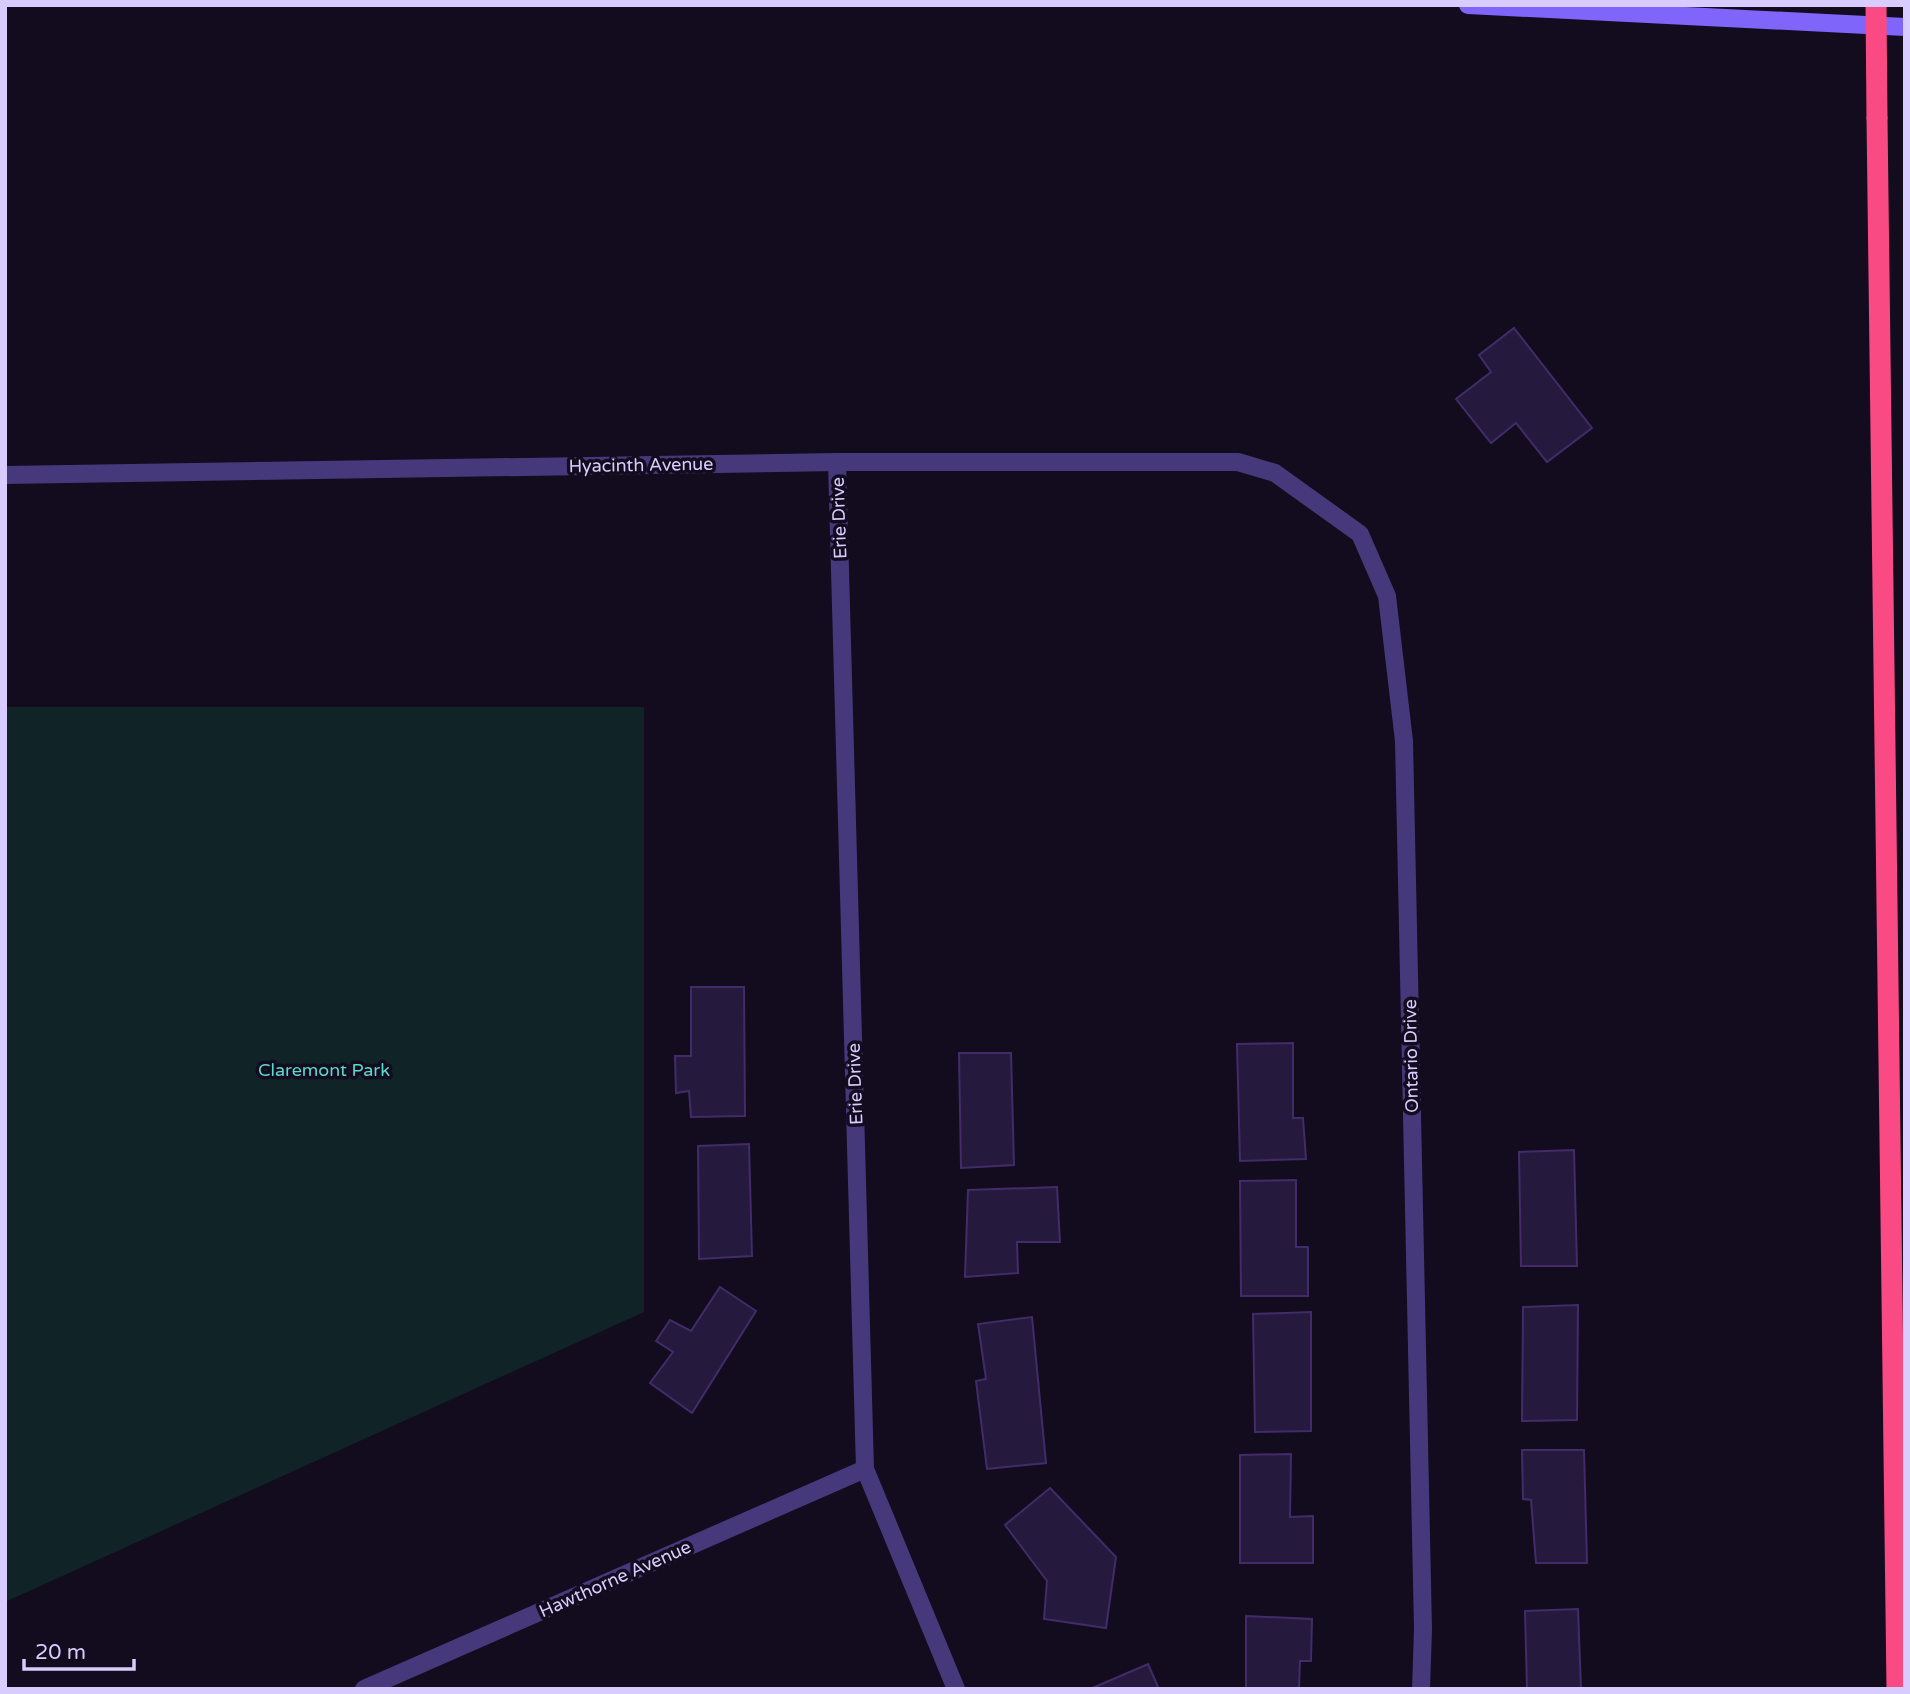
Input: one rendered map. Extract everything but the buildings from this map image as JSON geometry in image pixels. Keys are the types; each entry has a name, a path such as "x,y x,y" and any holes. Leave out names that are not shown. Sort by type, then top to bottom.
{"highway":[{"path":"1877,5 1896,1689"}],"main road":[{"path":"1468,5 1905,27"}],"street":[{"name":"Hyacinth Avenue","path":"5,475 837,462 1238,462 1275,473"},
{"name":"Erie Drive","path":"837,462 865,1469 956,1689"},
{"name":"Ontario Drive","path":"1275,473 1360,534 1387,596 1404,741 1423,1615 1421,1689"},
{"name":"Hawthorne Avenue","path":"365,1689 865,1469"}],"green space":[{"name":"Claremont Park","path":"5,707 644,707 644,1312 5,1602"}]}
